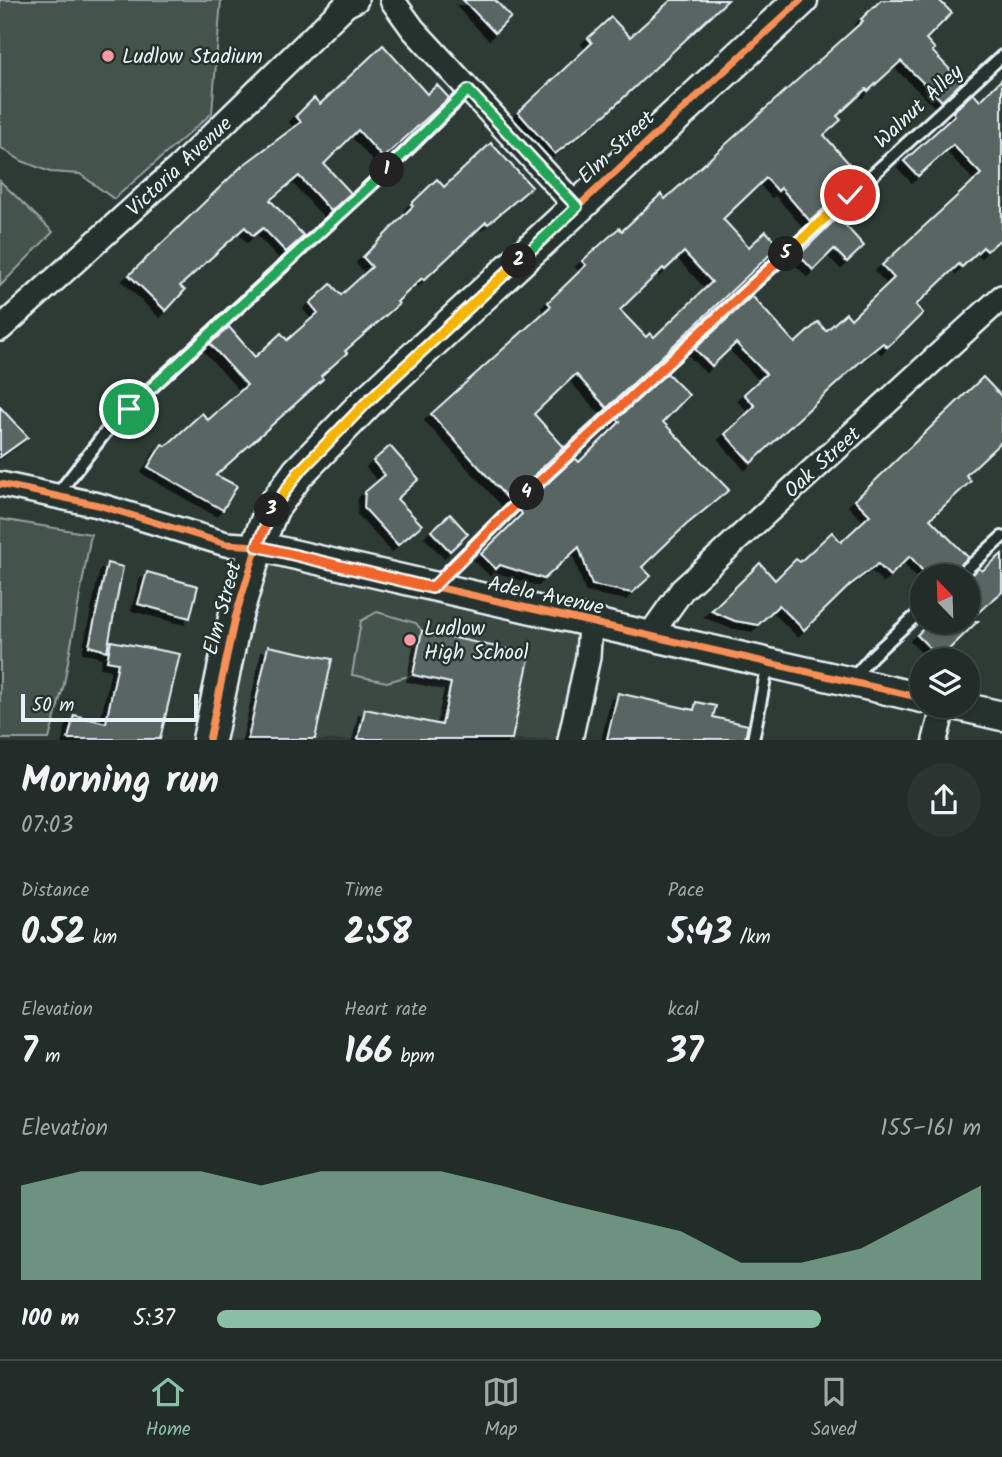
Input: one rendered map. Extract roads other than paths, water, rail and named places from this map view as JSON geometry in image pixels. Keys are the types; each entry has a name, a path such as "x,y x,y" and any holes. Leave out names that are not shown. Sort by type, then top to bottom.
{"main road":[{"name":"Elm Street","path":"209,740 235,618 257,546 272,509 305,465 368,401 801,0"}],"street":[{"name":"Victoria Avenue","path":"0,329 178,169 346,5 356,0"},
{"path":"391,0 413,29 577,207"},
{"name":"Oak Street","path":"650,635 682,590 1002,297"},
{"name":"Adela Avenue","path":"0,484 99,505 226,544 257,546 910,695"},
{"path":"570,740 588,657 590,624"},
{"path":"980,711 1002,716"},
{"path":"935,740 941,718"}],"lane":[{"name":"Walnut Alley","path":"432,588 461,555 546,474 1002,56"},
{"path":"56,496 112,424 384,173 468,90"},
{"path":"973,564 1002,537"},
{"path":"851,681 873,654 910,621"},
{"path":"753,740 768,663"}],"place":[{"name":"Ludlow Stadium","path":"108,56"},
{"name":"Ludlow High School","path":"410,640"}]}
